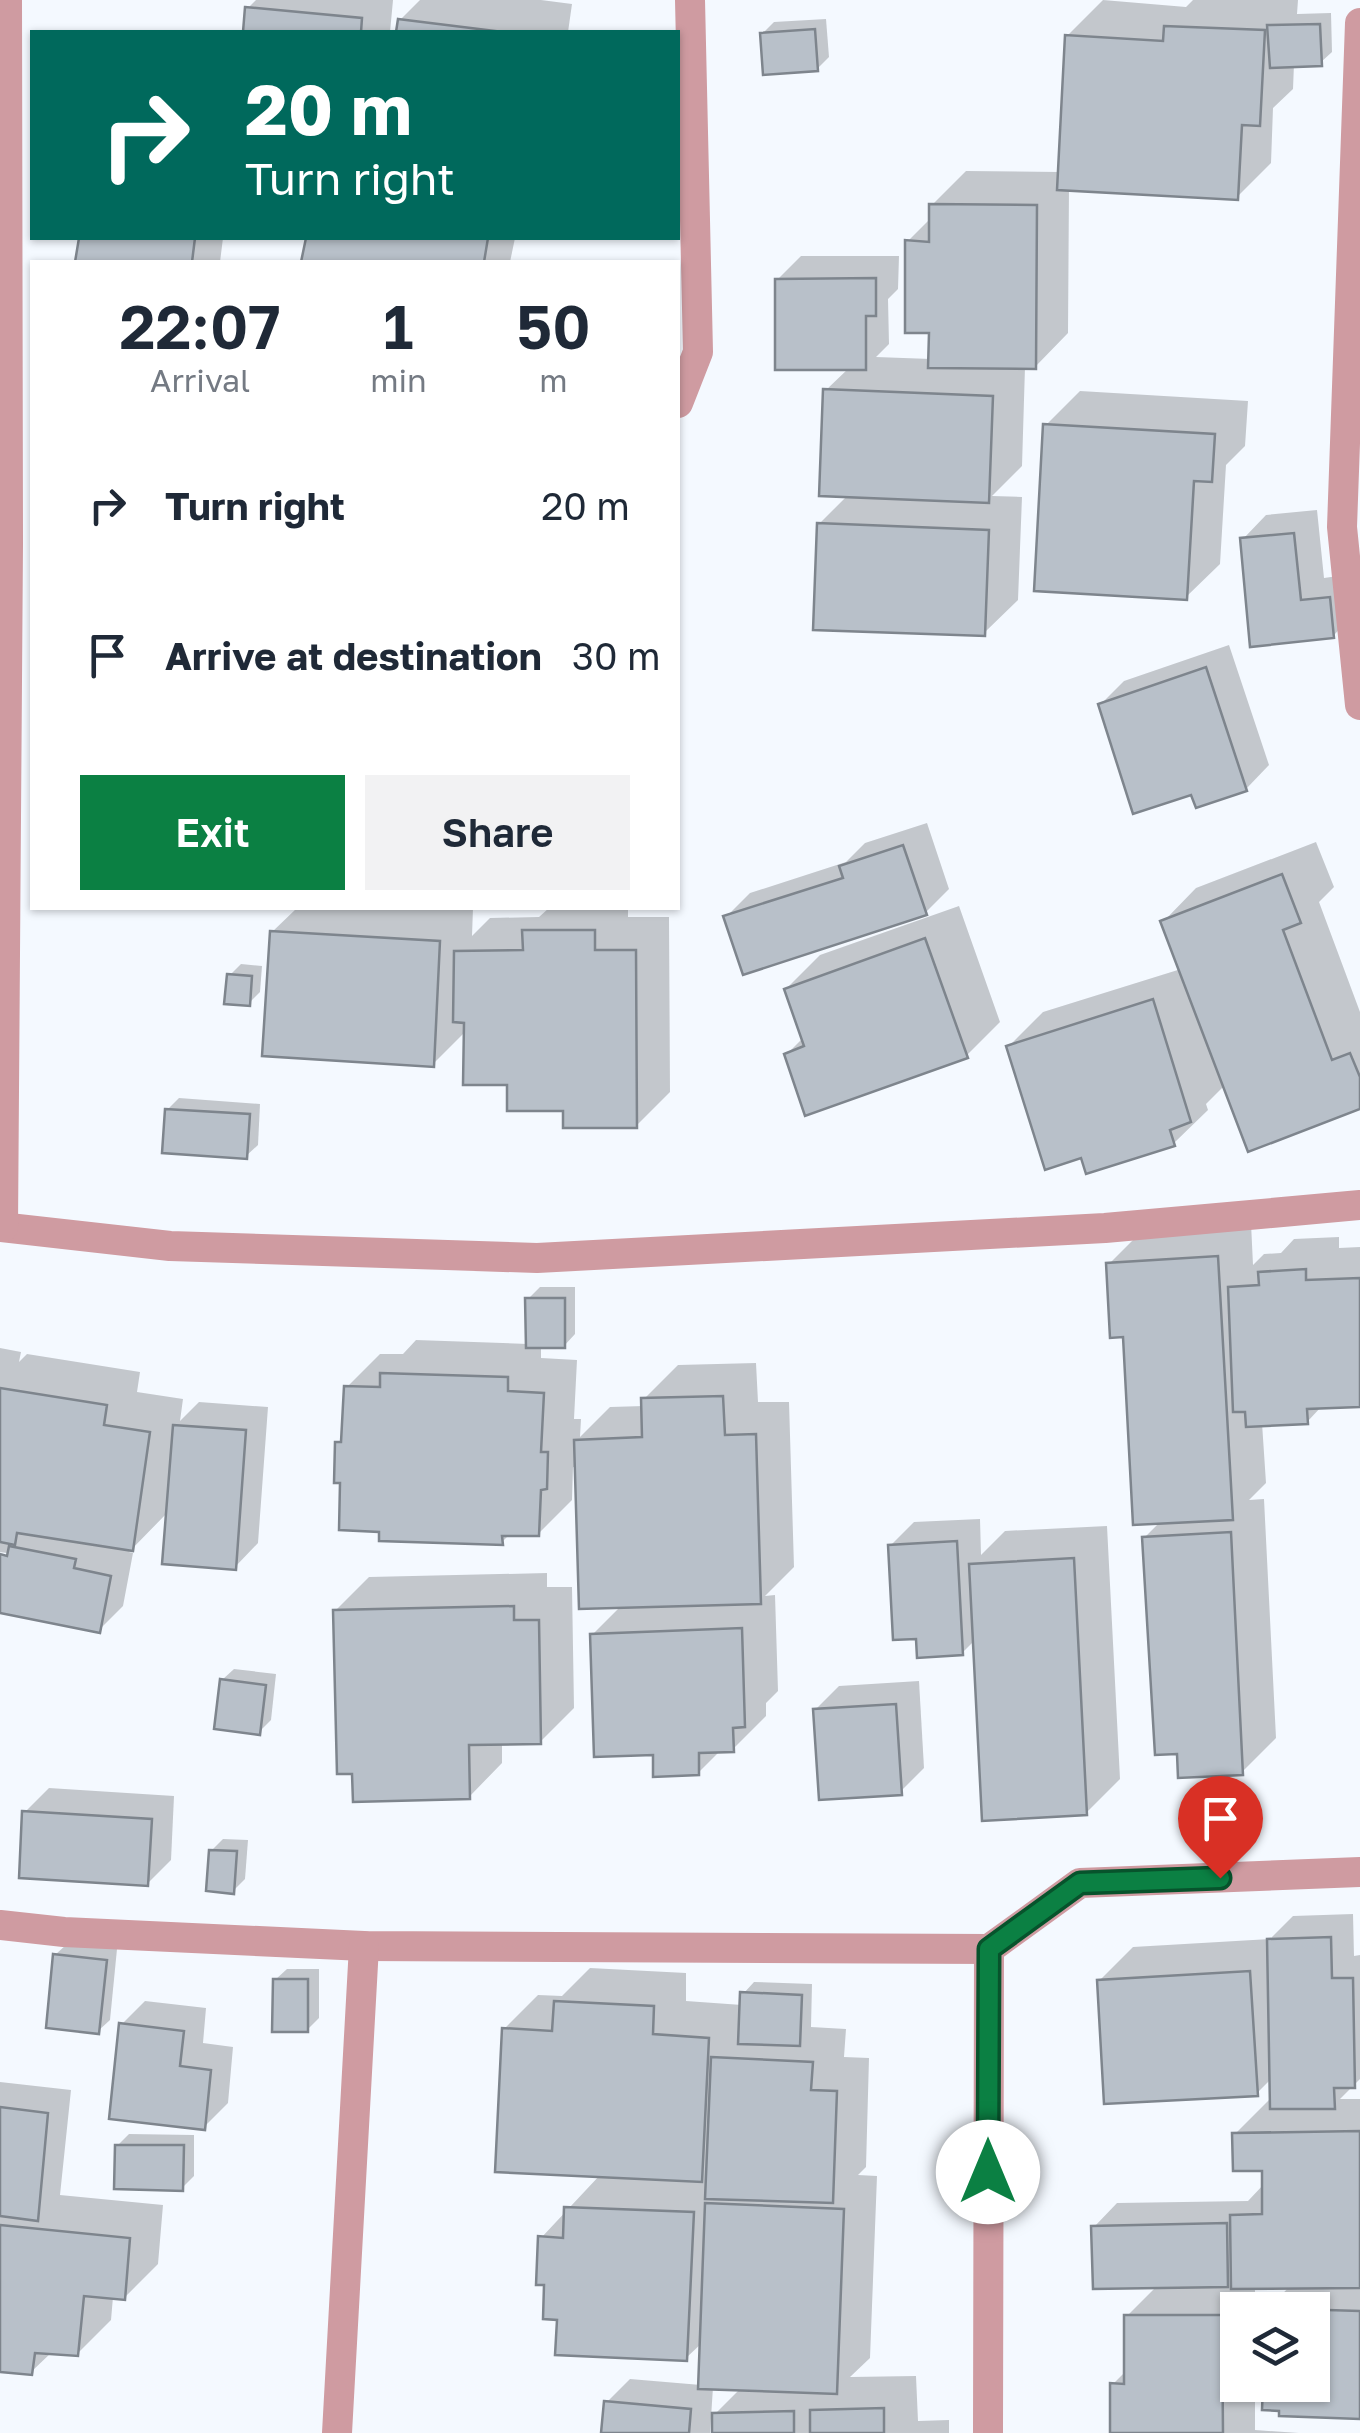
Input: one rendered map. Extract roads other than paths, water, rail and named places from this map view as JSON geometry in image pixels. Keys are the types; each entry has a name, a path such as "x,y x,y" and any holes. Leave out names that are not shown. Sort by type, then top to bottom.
{"street":[{"path":"7,0 14,545 1,1227 170,1246 536,1258 1105,1228 1360,1205"},
{"path":"680,398 698,352 690,0"},
{"path":"1360,23 1351,527 1360,705"},
{"path":"0,1925 64,1932 364,1946 989,1949 1080,1883 1360,1872"},
{"path":"337,2433 364,1946"},
{"path":"988,2433 989,1949"}]}
